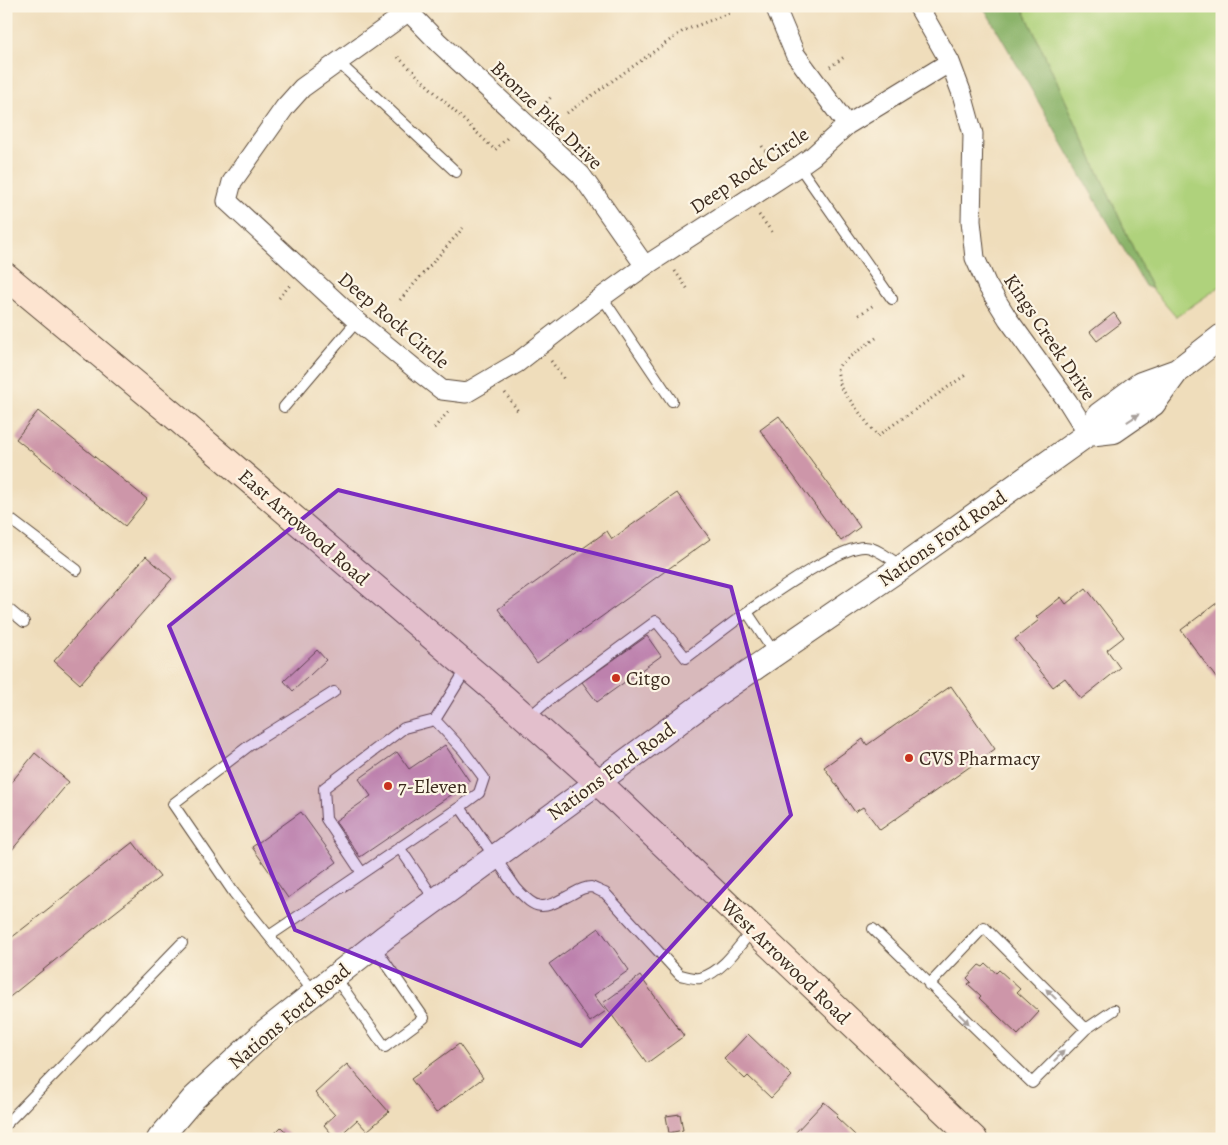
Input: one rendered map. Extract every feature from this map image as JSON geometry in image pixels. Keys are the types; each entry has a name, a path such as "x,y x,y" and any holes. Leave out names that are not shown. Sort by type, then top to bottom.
{"main road":[{"name":"East Arrowood Road","path":"6,276 172,414 598,782"},
{"name":"West Arrowood Road","path":"598,782 974,1139"}],"street":[{"path":"775,6 795,54 847,125"},
{"name":"Kings Creek Drive","path":"918,6 950,62 962,94 973,134 971,221 975,258 987,285 1008,319 1068,402 1088,434"},
{"name":"Deep Rock Circle","path":"410,8 302,88 285,107 232,182 227,201 357,320 442,390 466,393 517,362 645,266 799,166 847,125 950,62"},
{"name":"Bronze Pike Drive","path":"410,8 439,42 581,175 645,266"},
{"name":"Nations Ford Road","path":"159,1139 194,1098 209,1084 266,1031 334,976 718,693 902,567 1088,434 1114,431 1153,404 1177,371 1222,336"}],"lane":[{"path":"338,62 456,172"},
{"path":"799,166 892,299"},
{"path":"602,297 672,401"},
{"path":"284,407 357,320"},
{"path":"6,516 77,570"},
{"path":"527,719 555,694 656,621 686,658 747,612 814,568 851,550 866,547 884,554 902,567"},
{"path":"6,607 24,622"},
{"path":"747,612 775,654"},
{"path":"362,873 326,819 324,788 404,728 435,720 467,667"},
{"path":"314,992 234,893 173,804 250,745 334,692"},
{"path":"269,936 479,793 484,778 463,750 435,720"},
{"path":"460,806 516,888 526,899 536,906 548,906 579,890 591,887 605,893 680,975 698,978 711,973 727,960 753,929"},
{"path":"399,848 435,901"},
{"path":"929,985 984,927 1086,1029"},
{"path":"873,929 1032,1083 1086,1029 1114,1010"},
{"path":"6,1124 182,943"},
{"path":"334,976 384,1047 424,1018 374,946"}],"path":[{"path":"567,113 683,31 732,12"},
{"path":"398,58 495,150 511,133"},
{"path":"400,300 463,228"},
{"path":"876,338 841,363 837,370 841,388 877,436 967,374"}],"highlighted area":[{"path":"338,490 731,587 791,815 581,1046 295,930 169,626"}],"green space":[{"path":"983,6 1022,6 1152,289 1145,286"},
{"path":"1022,6 1222,6 1222,285 1176,317 1152,289"}],"building":[{"path":"1114,313 1121,323 1097,341 1090,332"},
{"path":"38,411 147,499 125,526 16,439"},
{"path":"779,416 860,527 841,541 760,430"},
{"path":"677,493 710,539 537,663 498,609 607,531 612,539"},
{"path":"146,556 172,579 80,684 54,661"},
{"path":"1086,588 1124,637 1107,650 1120,668 1081,699 1065,678 1053,687 1015,639 1039,620 1036,617 1061,597 1066,604"},
{"path":"1222,599 1222,686 1181,630"},
{"path":"647,636 661,656 597,702 582,682"},
{"path":"317,650 326,660 293,691 284,681"},
{"name":"CVS Pharmacy","path":"951,686 995,749 880,830 863,807 855,812 824,767 863,739 867,745"},
{"path":"445,745 470,782 360,857 335,821 371,796 359,779 397,752 409,769"},
{"path":"35,753 69,782 6,857 6,789"},
{"path":"301,812 337,862 288,898 252,847"},
{"path":"133,842 160,877 6,1000 6,942"},
{"path":"599,928 629,970 594,995 606,1011 590,1022 549,964"},
{"path":"986,964 996,973 999,970 1020,989 1017,992 1039,1012 1018,1035 979,998 981,996 968,984 971,982 967,978 979,965 983,967"},
{"path":"640,976 684,1036 647,1063 603,1003"},
{"path":"748,1034 792,1076 771,1098 748,1076 745,1079 724,1059"},
{"path":"459,1044 483,1078 436,1113 411,1079"},
{"path":"347,1064 389,1112 367,1131 357,1120 336,1139 324,1125 335,1115 315,1093"},
{"path":"824,1102 838,1114 836,1117 855,1135 852,1139 799,1139 794,1134"},
{"path":"680,1114 683,1130 669,1133 666,1116"},
{"path":"281,1127 293,1139 269,1139"},
{"path":"671,1134 682,1135 681,1139 671,1139"}],"place":[{"name":"Citgo","path":"616,678"},
{"name":"CVS Pharmacy","path":"909,758"},
{"name":"7-Eleven","path":"388,786"}]}
